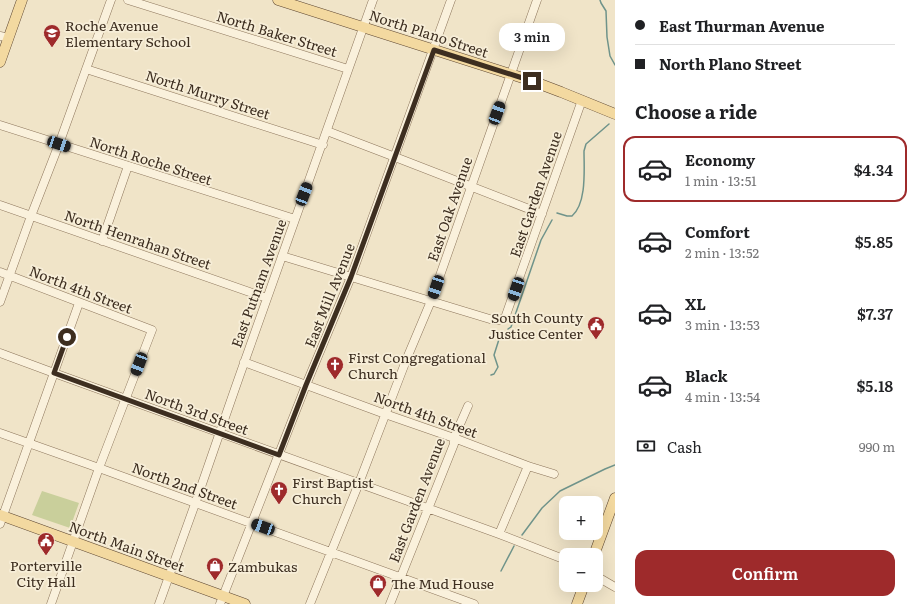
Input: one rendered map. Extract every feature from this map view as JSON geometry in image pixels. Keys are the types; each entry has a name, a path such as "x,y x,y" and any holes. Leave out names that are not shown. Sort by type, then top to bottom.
{"main road":[{"path":"0,62 4,37 22,0"},
{"name":"North Plano Street","path":"280,0 547,86 615,114"},
{"path":"597,548 615,498"},
{"name":"North Main Street","path":"1,518 169,576 222,600 245,604"},
{"path":"577,604 581,592"}],"street":[{"path":"0,302 111,0"},
{"name":"North Baker Street","path":"128,0 348,69"},
{"name":"East Putnam Avenue","path":"159,604 295,219 323,145 373,0"},
{"name":"East Mill Avenue","path":"222,600 306,385 351,277 451,0"},
{"name":"East Oak Avenue","path":"310,604 431,301 538,0"},
{"name":"North Murry Street","path":"86,69 323,145"},
{"name":"East Garden Avenue","path":"431,301 493,320 506,318 582,100"},
{"name":"North Roche Street","path":"0,125 295,219"},
{"path":"327,131 542,214"},
{"path":"102,241 128,166"},
{"name":"North Henrahan Street","path":"0,205 267,298"},
{"path":"282,256 431,301"},
{"name":"North 4th Street","path":"0,272 152,330 126,399"},
{"path":"1,518 79,303"},
{"name":"North 3rd Street","path":"0,353 428,508 559,557"},
{"name":"North 4th Street","path":"244,362 528,466 554,474"},
{"path":"51,604 126,399"},
{"name":"East Garden Avenue","path":"390,604 454,444 454,438 468,406"},
{"name":"North 2nd Street","path":"0,433 332,551 474,604"},
{"path":"499,534 528,466"},
{"path":"603,580 615,587"}],"green space":[{"path":"42,491 79,503 70,528 32,515"}],"waterway":[{"path":"600,0 606,11 607,37 610,56 615,65"},
{"path":"557,213 572,216 577,210 584,185 584,151 586,144 609,124"},
{"path":"508,329 511,327 541,240 552,220"},
{"path":"491,375 494,374 498,367 494,355 501,333"},
{"path":"522,535 542,508 560,491 615,465"},
{"path":"501,571 514,546"}],"place":[{"name":"Roche Avenue Elementary School","path":"52,48"},
{"name":"South County Justice Center","path":"596,340"},
{"name":"First Congregational Church","path":"335,380"},
{"name":"First Baptist Church","path":"279,505"},
{"name":"Porterville City Hall","path":"46,556"},
{"name":"Zambukas","path":"215,581"},
{"name":"The Mud House","path":"378,598"}],"route":[{"path":"67,337 54,373 279,455 306,385 351,277 434,50 532,81"}]}
